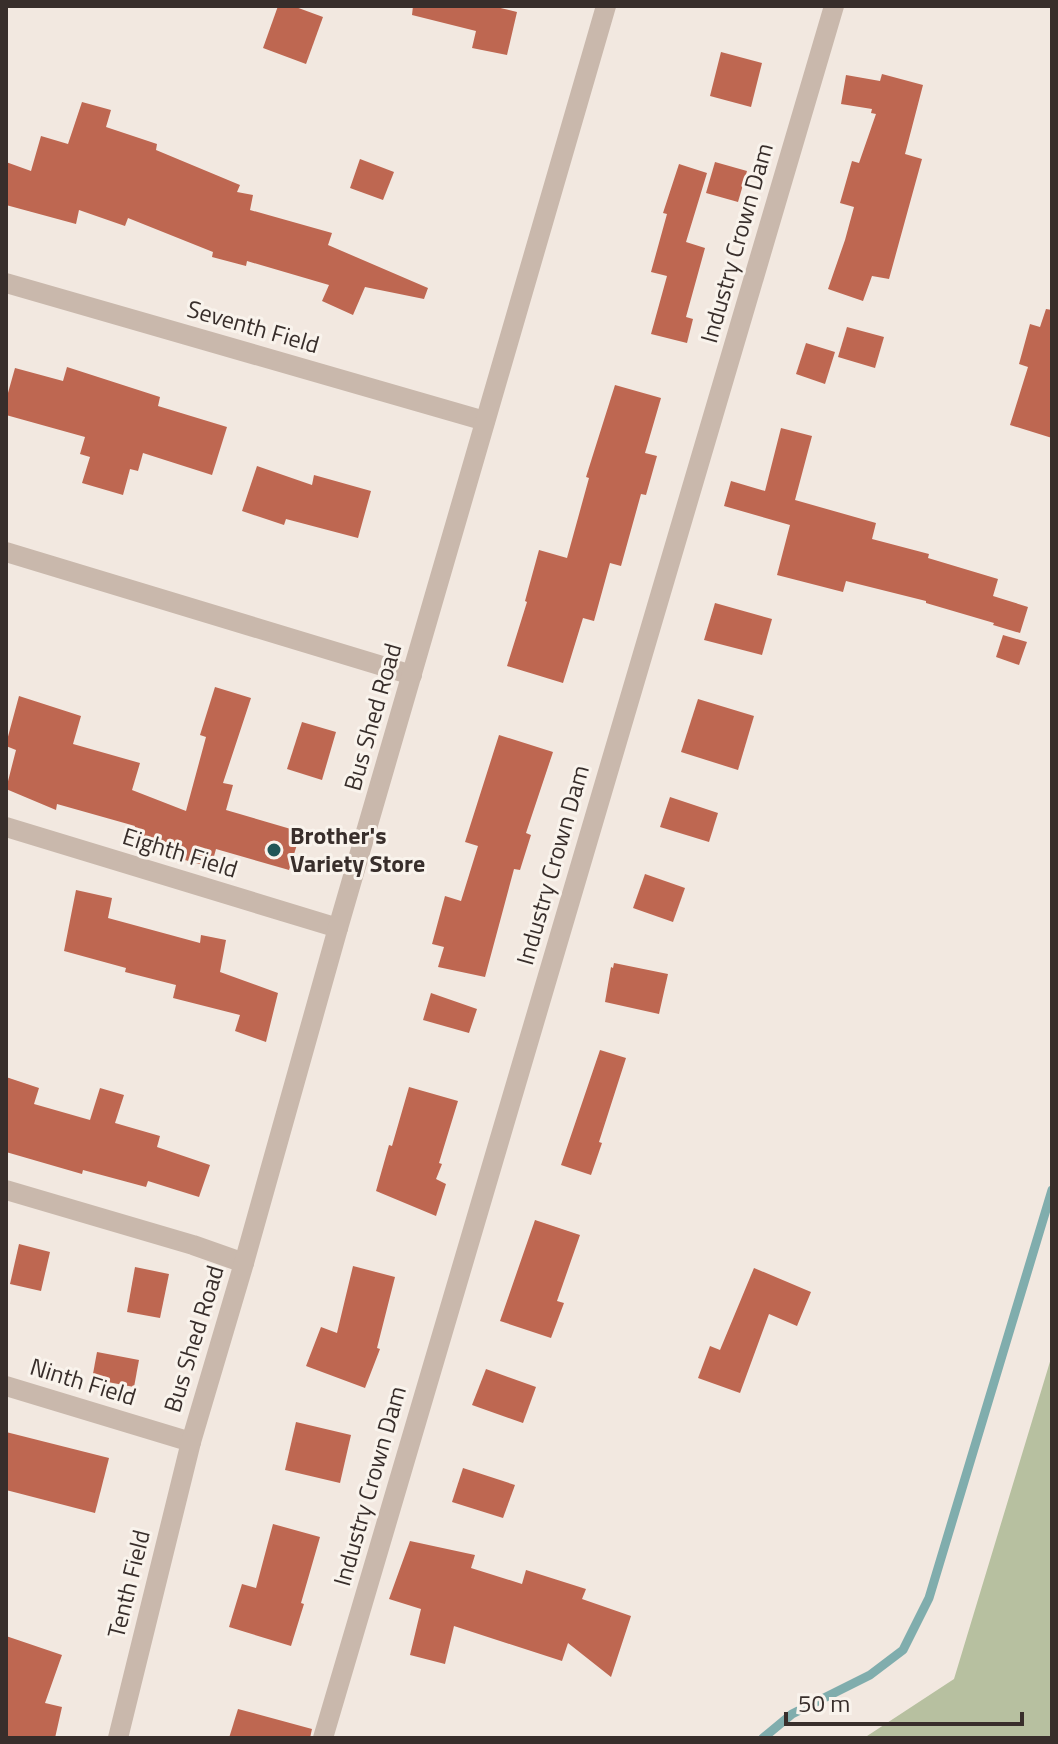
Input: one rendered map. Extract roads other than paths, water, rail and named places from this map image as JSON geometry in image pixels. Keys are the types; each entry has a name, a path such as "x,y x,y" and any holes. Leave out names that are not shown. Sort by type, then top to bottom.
{"street":[{"name":"Bus Shed Road","path":"191,1442 606,6"},
{"name":"Industry Crown Dam","path":"323,1738 834,6"},
{"name":"Seventh Field","path":"6,283 485,421"},
{"path":"6,552 412,675"},
{"name":"Eighth Field","path":"6,827 338,928"},
{"path":"6,1190 244,1263"},
{"name":"Ninth Field","path":"6,1386 191,1442"},
{"name":"Tenth Field","path":"118,1738 191,1442"}],"waterway":[{"path":"763,1738 792,1714 870,1675 903,1650 929,1598 1052,1190"}],"place":[{"name":"Brother's Variety Store","path":"274,850"}]}
